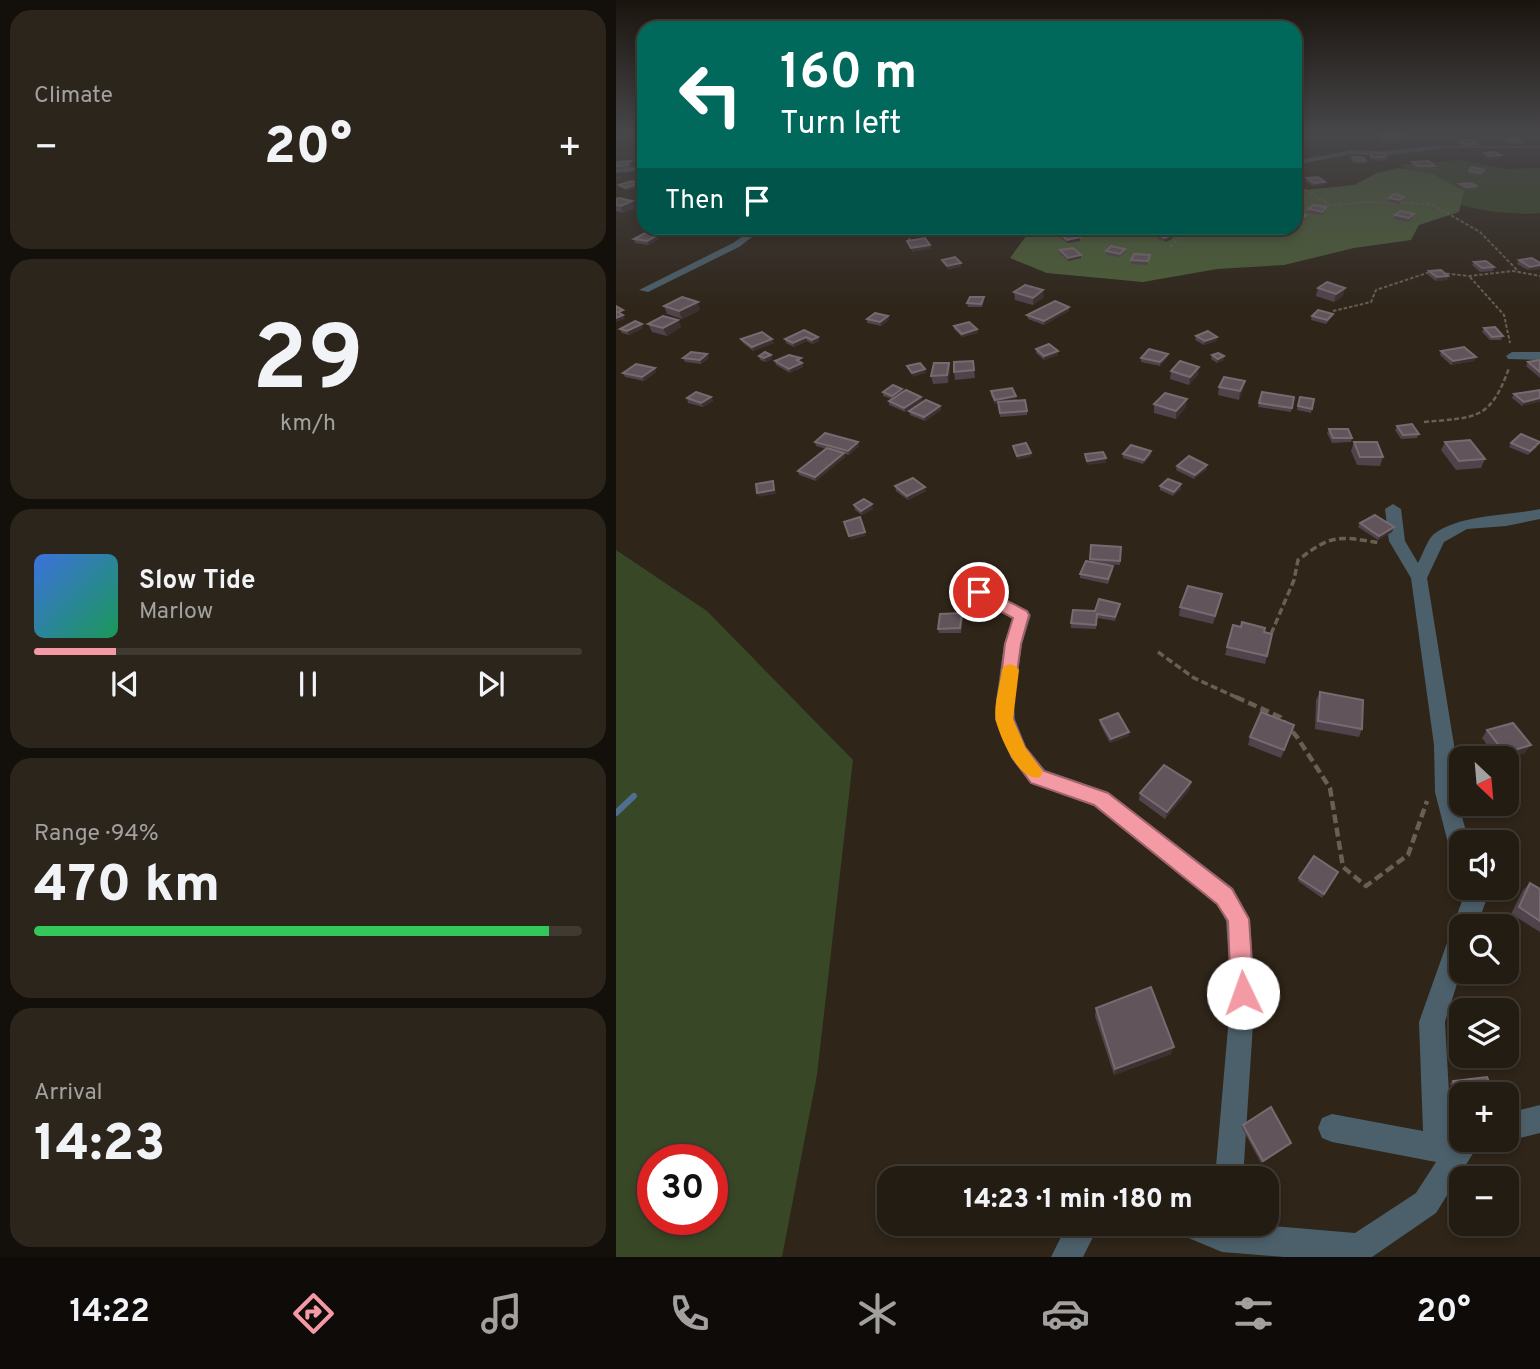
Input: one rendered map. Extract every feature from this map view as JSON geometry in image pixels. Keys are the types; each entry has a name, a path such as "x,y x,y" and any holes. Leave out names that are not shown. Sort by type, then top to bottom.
{"street":[{"path":"644,290 736,245 750,235"},
{"path":"1512,356 1540,356"},
{"path":"1393,509 1397,541 1419,578 1444,745 1445,792 1455,830"},
{"path":"1419,578 1438,539 1464,524 1506,521 1540,514"},
{"path":"979,592 1022,615 1013,644 1005,719 1018,752 1038,777 1101,799 1225,897 1238,919 1243,993 1230,1166"},
{"path":"1449,970 1432,1021 1449,1136"},
{"path":"1519,1123 1540,1119"},
{"path":"1332,1128 1449,1143"},
{"path":"1268,1236 1359,1248 1426,1203 1459,1152"},
{"path":"1066,1257 1078,1236"}],"path":[{"path":"1308,192 1329,204"},
{"path":"1302,208 1329,204 1431,204 1480,232 1520,273"},
{"path":"908,241 913,235"},
{"path":"1170,247 1181,235"},
{"path":"1333,311 1371,302 1376,290 1434,271 1469,276 1520,273 1540,276"},
{"path":"1424,422 1478,416 1488,410 1500,395 1512,356 1504,315 1469,276"},
{"path":"1271,634 1279,609 1296,581 1298,560 1323,541 1349,538 1375,543 1397,541"},
{"path":"1158,652 1194,678 1280,717 1297,737 1330,788 1343,867 1366,886 1408,855 1427,799"}],"green space":[{"path":"1302,192 1464,192 1459,212 1419,225 1411,240 1354,248 1284,265 1217,269 1143,282 1047,273 1010,258 1027,235 1302,235"},
{"path":"1432,192 1540,192 1540,213 1483,210 1440,197"},
{"path":"616,550 707,611 853,760 817,1075 782,1257 616,1257"}],"building":[{"path":"1394,194 1404,197 1400,200 1389,198"},
{"path":"616,199 632,201 621,206 616,205"},
{"path":"1313,205 1326,207 1322,212 1309,209"},
{"path":"1401,211 1414,214 1409,218 1395,215"},
{"path":"641,235 658,235 647,241 634,239"},
{"path":"1061,235 1080,237 1067,240"},
{"path":"925,238 930,245 911,248 907,241"},
{"path":"1111,246 1125,249 1120,254 1106,251"},
{"path":"1073,248 1081,255 1068,258 1060,250"},
{"path":"1134,254 1150,255 1148,261 1131,260"},
{"path":"955,257 961,263 947,266 942,260"},
{"path":"1532,258 1540,265 1530,267 1519,260"},
{"path":"1486,261 1494,267 1482,268 1474,262"},
{"path":"1441,270 1448,276 1437,277 1429,271"},
{"path":"1327,282 1345,288 1336,294 1318,288"},
{"path":"1025,285 1043,290 1033,298 1014,292"},
{"path":"682,297 698,302 679,311 664,306"},
{"path":"970,297 984,297 981,304 967,303"},
{"path":"1055,301 1069,307 1044,321 1027,315"},
{"path":"616,306 623,310 618,312 623,315 616,318"},
{"path":"1318,310 1333,314 1327,320 1312,316"},
{"path":"875,313 888,316 880,322 867,319"},
{"path":"663,316 678,320 663,328 648,324"},
{"path":"635,321 642,324 627,331 620,329"},
{"path":"969,322 977,329 962,334 954,326"},
{"path":"1495,327 1503,336 1492,337 1484,328"},
{"path":"804,330 818,337 812,340 806,337 793,343 785,339"},
{"path":"1208,331 1217,337 1205,341 1196,336"},
{"path":"762,332 772,339 752,347 741,339"},
{"path":"1049,344 1058,351 1044,356 1036,349"},
{"path":"1464,347 1476,357 1453,361 1441,351"},
{"path":"1149,349 1168,354 1160,362 1141,358"},
{"path":"691,352 707,354 700,360 683,358"},
{"path":"765,352 771,355 764,358 759,356"},
{"path":"1218,353 1224,356 1218,359 1212,355"},
{"path":"789,355 801,358 797,360 802,363 789,369 775,361"},
{"path":"1540,360 1540,372 1528,362"},
{"path":"973,361 974,370 954,372 954,362"},
{"path":"1180,361 1199,367 1190,377 1171,371"},
{"path":"920,363 925,369 912,373 907,366"},
{"path":"934,363 949,363 947,375 931,376"},
{"path":"636,364 655,368 642,377 623,373"},
{"path":"1224,377 1245,381 1240,391 1219,387"},
{"path":"893,385 902,389 892,396 883,392"},
{"path":"1012,388 1016,396 995,400 991,391"},
{"path":"906,390 921,397 904,408 889,401"},
{"path":"1540,390 1540,398 1524,402 1514,394"},
{"path":"696,392 711,397 701,403 687,398"},
{"path":"1262,392 1294,397 1292,408 1259,403"},
{"path":"1165,393 1187,399 1176,411 1154,404"},
{"path":"1300,397 1314,399 1312,409 1298,406"},
{"path":"926,400 940,406 924,417 909,411"},
{"path":"1025,400 1027,411 1000,413 998,402"},
{"path":"1412,424 1419,434 1403,435 1397,426"},
{"path":"1329,429 1348,429 1352,438 1333,438"},
{"path":"825,433 858,442 848,451 815,442"},
{"path":"1521,434 1540,442 1530,451 1511,443"},
{"path":"1470,440 1485,459 1459,461 1445,442"},
{"path":"1354,442 1377,442 1383,457 1360,457"},
{"path":"1026,443 1031,453 1017,456 1013,446"},
{"path":"1131,445 1151,451 1144,460 1123,454"},
{"path":"827,448 844,453 815,477 798,471"},
{"path":"1103,452 1106,458 1087,461 1085,454"},
{"path":"1189,456 1207,465 1195,475 1177,466"},
{"path":"913,478 925,487 907,496 895,486"},
{"path":"1168,479 1181,484 1174,492 1160,486"},
{"path":"773,481 774,490 757,493 756,484"},
{"path":"864,499 872,504 861,511 854,505"},
{"path":"1375,515 1394,527 1379,536 1360,523"},
{"path":"860,517 865,532 849,536 844,522"},
{"path":"1091,545 1121,547 1120,561 1090,559"},
{"path":"1086,561 1113,566 1108,579 1080,574"},
{"path":"1188,586 1222,594 1215,616 1180,607"},
{"path":"1099,599 1120,604 1115,617 1097,614 1096,625 1071,623 1073,610 1095,611"},
{"path":"962,613 960,628 938,629 940,614"},
{"path":"1242,622 1265,628 1264,632 1272,634 1267,656 1227,647 1233,625 1241,627"},
{"path":"1320,692 1363,700 1362,729 1318,721"},
{"path":"1261,712 1294,725 1284,750 1250,737"},
{"path":"1118,713 1129,732 1111,739 1100,720"},
{"path":"1513,723 1531,745 1519,749 1519,746 1500,746 1487,730"},
{"path":"1164,765 1191,782 1167,812 1140,793"},
{"path":"1314,856 1338,872 1324,894 1299,878"},
{"path":"1530,883 1540,889 1540,921 1519,907"},
{"path":"1151,987 1174,1047 1115,1069 1096,1008"},
{"path":"1487,1077 1489,1082 1453,1082"},
{"path":"1271,1107 1291,1143 1263,1161 1243,1125"}],"waterway":[{"path":"616,813 634,796"}],"slow traffic":[{"path":"1010,670 1005,719 1018,752 1033,772"}],"route":[{"path":"979,592 1022,615 1013,644 1005,701 1005,719 1018,752 1038,777 1074,792 1101,799 1225,897 1238,919 1243,993"}]}
